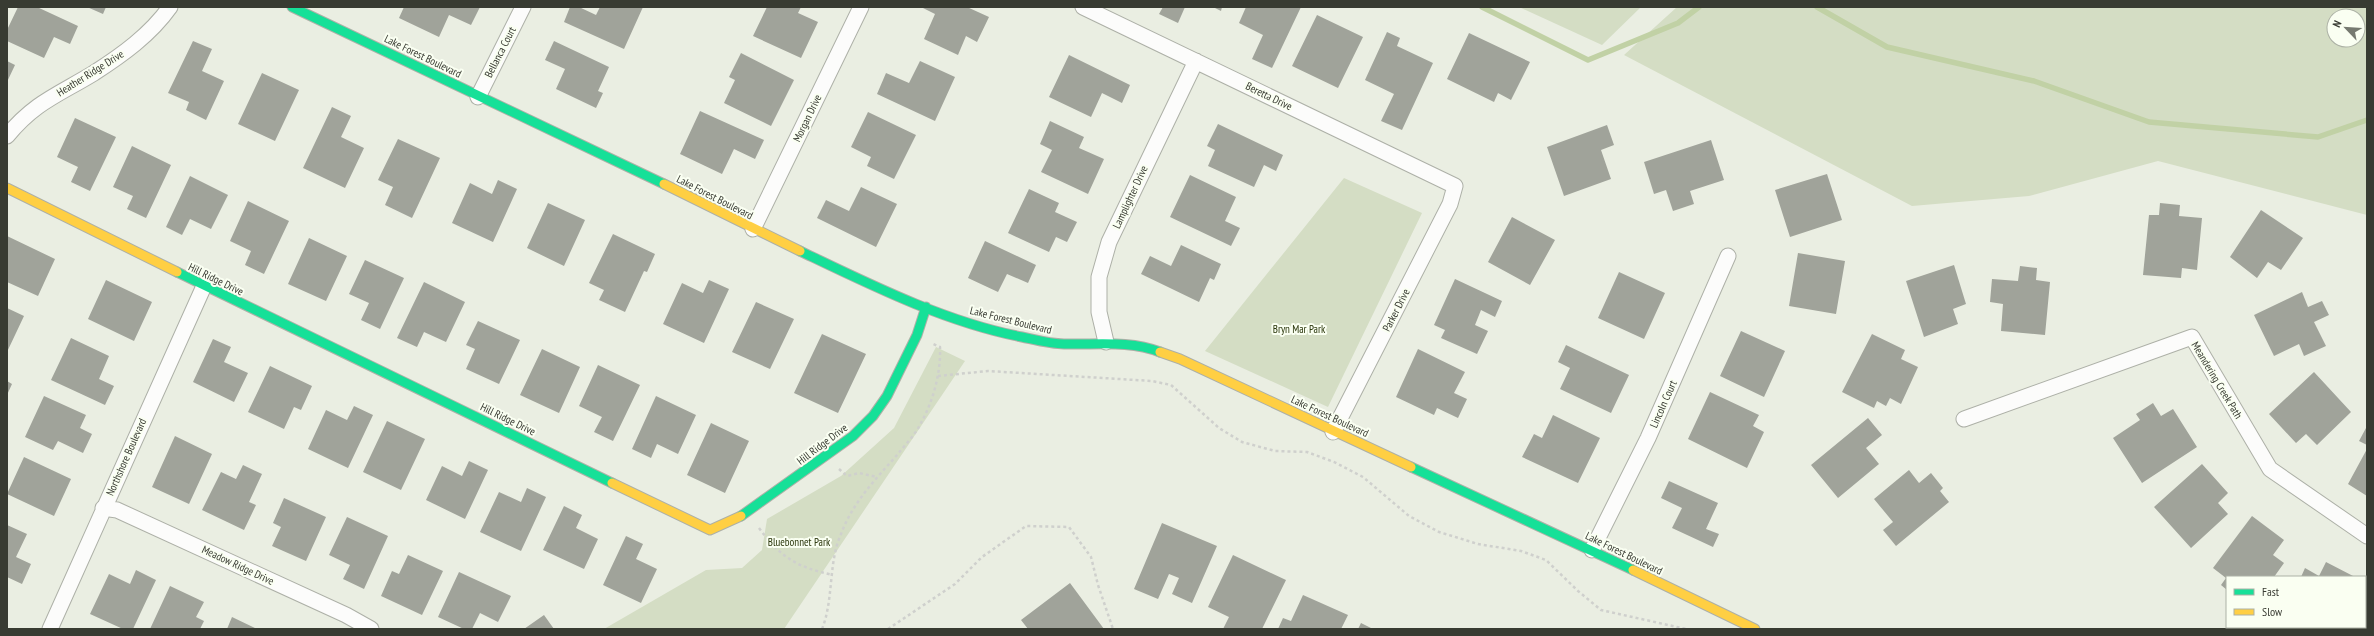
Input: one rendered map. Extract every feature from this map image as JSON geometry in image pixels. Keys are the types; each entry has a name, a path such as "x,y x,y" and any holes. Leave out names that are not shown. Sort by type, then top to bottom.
{"street":[{"name":"Heather Ridge Drive","path":"7,136 21,118 39,104 94,73 134,45 157,24 170,7"},
{"name":"Lake Forest Boulevard","path":"292,7 320,19 478,97 620,162 752,229 888,293 963,320 1021,337 1063,344 1106,342 1153,350 1180,359 1333,432 1592,550 1755,629"},
{"name":"Bellanca Court","path":"478,97 523,7"},
{"name":"Morgan Drive","path":"752,229 860,7"},
{"name":"Beretta Drive","path":"1083,7 1454,186"},
{"name":"Lamplighter Drive","path":"1106,342 1099,312 1099,284 1109,242 1196,61"},
{"name":"Parker Drive","path":"1333,432 1450,204 1454,186"},
{"name":"Hill Ridge Drive","path":"7,188 204,286 710,530 748,513 853,436 873,416 887,396 917,335 926,307"},
{"name":"Lincoln Court","path":"1592,550 1648,438 1728,256"},
{"name":"Northshore Boulevard","path":"50,629 103,508 204,286"},
{"name":"Meandering Creek Path","path":"1964,419 2192,337 2270,469 2367,536"},
{"name":"Meadow Ridge Drive","path":"103,508 117,510 346,615 371,629"}],"path":[{"path":"822,629 830,602 833,575 843,529 863,492 878,477 921,424 938,376 940,347 917,335"},
{"path":"938,376 996,371 1152,381 1171,385 1219,428 1242,442 1274,451 1306,452 1334,462 1363,477 1409,516 1439,532 1478,544 1521,551 1546,560 1578,591 1602,610 1686,629"},
{"path":"826,456 847,476 859,473 878,477"},
{"path":"748,513 768,540 784,556 805,568 833,575"},
{"path":"888,629 955,584 982,557 1026,526 1047,525 1069,527 1091,558 1098,585 1113,629"}],"green space":[{"path":"1519,7 1641,7 1602,45"},
{"path":"1677,7 2367,7 2367,215 2158,161 2029,196 1912,206 1624,55"},
{"name":"Bryn Mar Park","path":"1344,178 1422,213 1328,407 1205,351"},
{"name":"Bluebonnet Park","path":"936,347 965,361 784,629 604,629 706,570 742,568 762,550 767,519 841,476 894,428"}],"building":[{"path":"18,7 37,7 78,26 70,44 54,37 44,58 7,41 7,30"},
{"path":"87,7 106,7 103,14"},
{"path":"404,7 480,7 471,25 449,15 439,37 399,18"},
{"path":"570,7 579,7 596,15 600,7 643,7 624,49 564,22"},
{"path":"767,7 801,7 798,13 818,22 801,58 753,36"},
{"path":"921,7 967,7 989,17 977,42 966,36 958,55 924,39 935,14"},
{"path":"1163,7 1185,7 1178,23 1159,14"},
{"path":"1213,7 1222,7 1221,11"},
{"path":"1246,7 1301,7 1272,68 1252,59 1263,35 1239,23"},
{"path":"1317,15 1363,37 1338,88 1292,66"},
{"path":"1387,32 1400,38 1397,46 1433,63 1402,130 1381,121 1394,94 1365,80"},
{"path":"1469,33 1530,62 1511,100 1498,93 1494,102 1447,79"},
{"path":"193,41 212,49 202,71 224,81 206,120 186,110 189,102 168,93"},
{"path":"554,41 609,67 598,91 603,93 596,108 556,89 565,69 545,60"},
{"path":"741,53 794,80 771,126 724,103 735,80 729,77"},
{"path":"1069,55 1130,85 1122,103 1102,93 1091,117 1049,97"},
{"path":"7,61 15,65 7,82"},
{"path":"920,61 955,77 935,121 877,94 886,73 909,83"},
{"path":"262,73 299,90 275,141 238,124"},
{"path":"332,107 351,116 341,137 364,148 345,188 303,168"},
{"path":"700,111 764,140 755,159 734,149 722,174 680,154"},
{"path":"868,112 916,135 894,179 867,166 871,157 851,147"},
{"path":"75,118 116,137 90,191 71,182 78,167 57,157"},
{"path":"1050,121 1084,137 1079,148 1104,159 1088,194 1041,172 1052,150 1040,144"},
{"path":"1218,124 1283,155 1276,171 1264,165 1254,187 1208,166 1215,150 1207,146"},
{"path":"1607,125 1614,145 1601,150 1611,179 1564,196 1547,147"},
{"path":"398,139 440,158 412,218 385,205 393,187 378,180"},
{"path":"1711,140 1724,180 1690,191 1694,204 1673,211 1666,190 1654,194 1644,162"},
{"path":"132,146 171,165 146,218 127,209 133,196 113,187"},
{"path":"1827,174 1842,220 1790,237 1775,190"},
{"path":"1190,175 1236,197 1225,221 1240,228 1231,246 1170,217"},
{"path":"190,176 228,195 211,229 190,219 182,235 166,227"},
{"path":"498,180 517,189 493,242 452,223 470,183 492,194"},
{"path":"861,187 897,204 876,247 817,218 826,200 849,211"},
{"path":"1029,189 1059,203 1055,212 1077,222 1067,242 1056,237 1049,252 1008,233"},
{"path":"248,201 289,221 264,274 245,265 251,251 230,241"},
{"path":"548,203 585,220 564,266 527,248"},
{"path":"2160,203 2180,205 2179,216 2202,218 2197,270 2182,268 2181,278 2143,275 2149,215 2159,215"},
{"path":"2261,210 2303,238 2281,270 2268,262 2257,278 2230,257"},
{"path":"1512,217 1555,240 1530,285 1488,262"},
{"path":"613,234 655,254 647,272 644,271 625,312 599,300 604,290 589,283"},
{"path":"7,236 55,259 38,296 7,282"},
{"path":"309,238 347,256 326,301 288,284"},
{"path":"985,241 1036,265 1028,283 1007,274 998,292 968,278"},
{"path":"1181,245 1221,264 1214,280 1210,278 1199,302 1141,274 1150,256 1171,266"},
{"path":"1798,253 1845,261 1836,314 1789,306"},
{"path":"365,260 404,278 380,329 361,320 369,303 349,294"},
{"path":"1954,265 1966,304 1953,309 1958,324 1924,337 1906,281"},
{"path":"2020,266 2037,268 2036,280 2050,282 2045,335 2001,331 2003,304 1990,302 1992,279 2018,281"},
{"path":"1619,272 1665,293 1644,339 1598,318"},
{"path":"1455,279 1502,301 1495,317 1481,310 1475,325 1488,331 1477,354 1441,338 1445,330 1434,325"},
{"path":"106,280 152,302 134,341 88,319"},
{"path":"709,280 729,289 704,343 663,324 682,283 703,293"},
{"path":"424,282 465,302 446,342 424,332 417,347 397,338"},
{"path":"2302,292 2308,307 2322,301 2329,315 2314,322 2326,346 2304,356 2299,344 2274,356 2254,315"},
{"path":"756,302 794,319 770,369 732,352"},
{"path":"7,308 24,316 7,352"},
{"path":"478,321 520,340 499,384 466,369 475,349 466,345"},
{"path":"1741,331 1785,351 1764,397 1720,376"},
{"path":"822,334 866,354 838,413 794,393"},
{"path":"1872,334 1905,350 1901,359 1918,367 1901,404 1890,398 1886,406 1877,401 1874,408 1842,392"},
{"path":"71,338 109,356 99,379 114,386 105,405 51,380"},
{"path":"213,339 231,347 224,362 248,373 234,402 193,382"},
{"path":"1566,345 1629,375 1611,413 1560,389 1570,368 1558,362"},
{"path":"542,349 580,367 559,413 520,395"},
{"path":"1418,349 1465,372 1454,393 1467,399 1458,418 1437,408 1434,415 1396,397"},
{"path":"598,365 640,385 613,441 594,432 602,417 579,406"},
{"path":"270,366 312,386 301,410 294,407 284,429 248,412"},
{"path":"2314,372 2351,412 2317,445 2306,434 2296,443 2269,414"},
{"path":"7,381 12,384 7,395"},
{"path":"1710,392 1759,415 1753,426 1764,432 1747,468 1688,439"},
{"path":"44,396 86,415 80,428 92,434 83,453 58,441 53,450 25,437"},
{"path":"656,396 696,415 678,454 657,444 651,458 632,449"},
{"path":"2153,403 2161,416 2173,409 2197,447 2142,483 2113,438 2140,420 2136,414"},
{"path":"354,406 373,415 348,468 308,449 326,410 347,420"},
{"path":"1553,415 1600,438 1578,483 1522,457 1534,434 1542,438"},
{"path":"1868,418 1882,435 1866,448 1879,464 1838,498 1811,465"},
{"path":"387,421 425,439 401,490 363,472"},
{"path":"711,423 749,441 725,493 687,475"},
{"path":"2367,428 2367,445 2359,441"},
{"path":"175,436 212,454 189,504 152,487"},
{"path":"2367,449 2367,496 2348,484"},
{"path":"24,457 71,479 54,516 7,494"},
{"path":"469,461 488,470 465,519 426,500 442,466 462,476"},
{"path":"2202,464 2228,493 2218,503 2228,514 2191,548 2154,507"},
{"path":"243,465 262,474 249,502 256,505 244,530 202,510 221,472 236,479"},
{"path":"1909,470 1919,483 1931,473 1943,488 1940,491 1949,502 1896,546 1883,530 1893,522 1874,499"},
{"path":"1669,481 1718,503 1706,529 1719,534 1713,547 1672,528 1682,508 1661,498"},
{"path":"527,488 546,497 521,551 480,532 499,492 521,502"},
{"path":"284,498 326,517 306,561 272,546 281,527 273,523"},
{"path":"564,506 582,515 576,528 598,539 584,569 543,550"},
{"path":"2252,516 2284,540 2273,555 2284,563 2275,576 2226,576 2226,578 2213,568"},
{"path":"347,517 388,536 364,589 343,579 350,565 329,555"},
{"path":"1162,523 1217,546 1192,603 1172,594 1179,578 1169,574 1158,599 1134,589"},
{"path":"7,525 27,534 16,557 31,564 22,584 7,577"},
{"path":"626,536 643,544 636,559 657,569 641,603 603,585"},
{"path":"408,555 443,571 422,615 381,596 392,571 399,574"},
{"path":"1233,555 1286,580 1262,629 1223,629 1229,617 1208,607"},
{"path":"2326,562 2353,576 2319,576"},
{"path":"2305,568 2319,576 2301,576"},
{"path":"136,570 156,580 133,629 123,629 90,614 109,574 130,584"},
{"path":"459,572 511,596 498,622 480,613 472,629 464,629 438,617"},
{"path":"2226,578 2226,589 2221,585"},
{"path":"1070,583 1104,629 1028,629 1021,620"},
{"path":"170,586 204,602 196,617 204,621 200,629 150,629"},
{"path":"1303,595 1348,615 1341,629 1278,629 1283,618 1291,621"},
{"path":"544,615 554,629 524,629"},
{"path":"232,617 257,629 227,629"},
{"path":"1361,623 1373,629 1358,629"}],"waterway":[{"path":"1482,7 1588,60 1678,23 1699,7"},
{"path":"1817,7 1887,47 2034,81 2149,122 2318,137 2367,120"}],"traffic: fast":[{"path":"292,7 664,184"},
{"path":"800,251 909,301 965,322 993,330 1038,341 1064,344 1124,344 1148,348 1160,352"},
{"path":"177,272 612,483"},
{"path":"741,516 853,436 873,416 887,396 917,335 926,307"},
{"path":"1411,467 1633,570"}],"traffic: slow":[{"path":"664,184 800,251"},
{"path":"7,188 177,272"},
{"path":"1160,352 1180,359 1411,467"},
{"path":"612,483 710,530 741,516"},
{"path":"1633,570 1755,629"}]}
